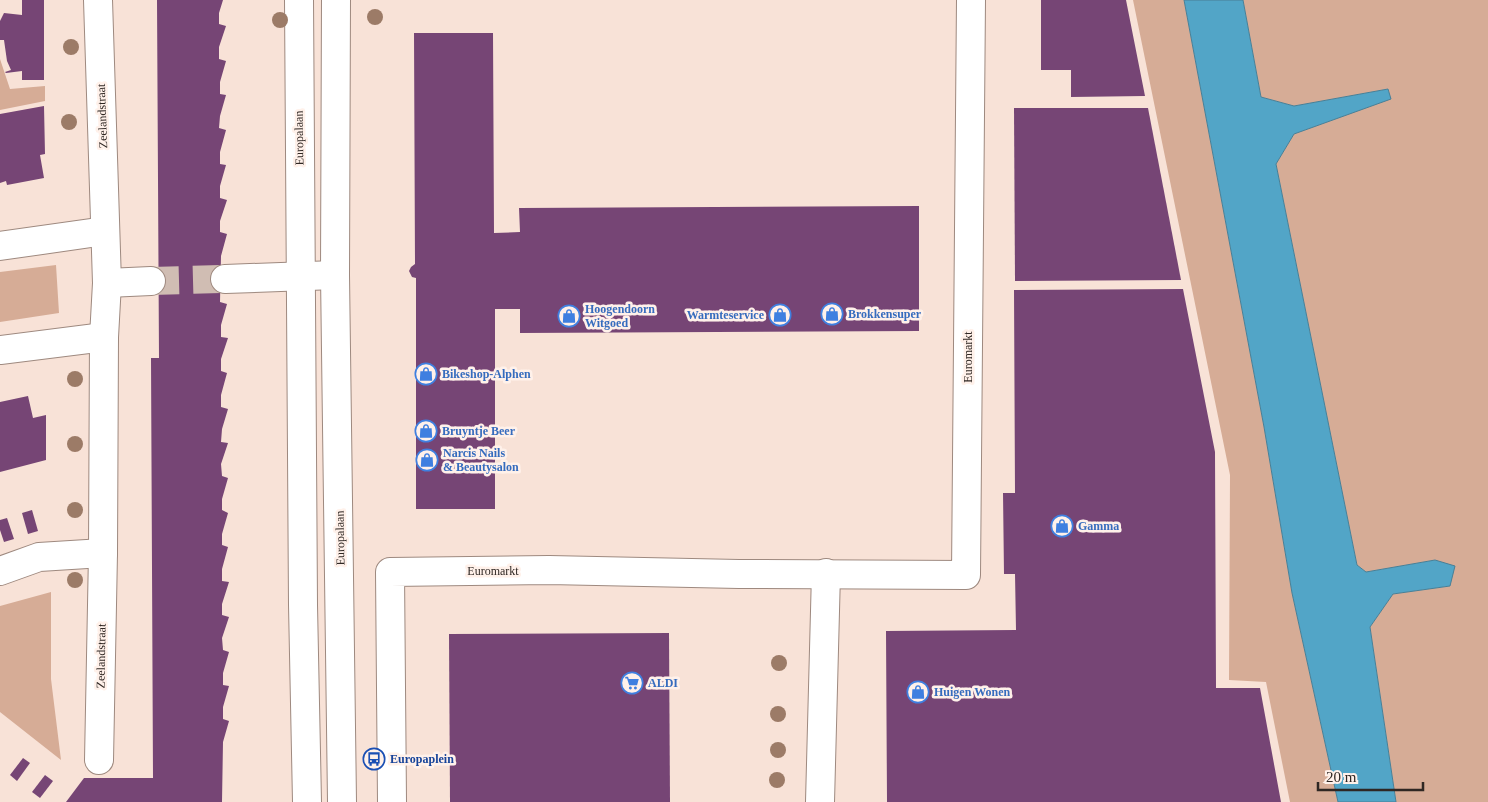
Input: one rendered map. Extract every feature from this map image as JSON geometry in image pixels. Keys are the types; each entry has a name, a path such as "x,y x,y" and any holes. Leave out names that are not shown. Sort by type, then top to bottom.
{"street":[{"name":"Zeelandstraat","path":"98,0 107,282 104,337 103,553 99,760"},
{"name":"Europalaan","path":"299,0 303,605 307,802"},
{"name":"Europalaan","path":"336,0 335,275 342,802"},
{"name":"Euromarkt","path":"392,802 390,572 549,570 739,574 966,575 971,0"},
{"path":"0,246 105,231"},
{"path":"225,279 335,275"},
{"path":"107,282 151,281"},
{"path":"0,350 104,337"},
{"path":"0,571 39,557 103,553"},
{"path":"820,802 826,573"}],"shaded area":[{"path":"1133,0 1184,0 1264,427 1292,593 1338,802 1290,802 1266,682 1229,680 1230,475"},
{"path":"1243,0 1488,0 1488,802 1396,802 1370,627 1393,594 1450,586 1435,560 1366,572 1357,565 1276,164 1294,134 1390,99 1388,89 1294,106 1261,97"},
{"path":"0,59 10,89 45,86 45,101 0,110"},
{"path":"56,265 59,313 0,322 0,272"},
{"path":"51,592 51,679 61,760 0,712 0,606"}],"water":[{"path":"1184,0 1243,0 1261,97 1294,106 1388,89 1391,99 1294,134 1276,164 1357,565 1366,572 1435,560 1455,566 1450,586 1393,594 1370,627 1396,802 1338,802 1292,593 1264,427"}],"building":[{"path":"22,0 44,0 44,80 22,80 22,71 5,72 11,70 7,61 4,40 0,40 0,21 4,13 22,15"},
{"path":"157,0 223,0 219,13 219,24 226,26 219,47 219,59 226,61 220,82 220,94 226,95 220,116 219,128 226,130 220,152 220,164 226,165 220,186 220,198 227,200 220,221 220,232 227,234 221,256 220,302 227,304 221,325 221,337 228,338 221,359 221,371 227,373 221,395 221,407 228,409 222,429 221,442 228,443 221,464 222,476 228,478 222,499 222,510 228,513 222,534 222,545 228,547 222,569 222,581 229,582 222,604 222,615 229,617 222,638 223,650 229,652 223,673 223,685 229,686 223,707 223,719 229,721 223,742 222,802 66,802 84,778 153,778 151,358 159,358"},
{"path":"1041,0 1126,0 1145,96 1071,97 1071,70 1041,70"},
{"path":"414,33 493,33 494,233 520,232 519,208 919,206 919,331 520,333 520,309 495,309 495,509 416,509 416,278 412,277 409,271 415,264"},
{"path":"44,106 45,154 40,155 44,178 7,185 6,181 0,183 0,114"},
{"path":"1014,108 1148,108 1181,280 1015,281"},
{"path":"1183,289 1215,452 1216,688 1260,688 1281,802 887,802 886,631 1016,630 1015,574 1004,574 1003,493 1015,493 1014,290"},
{"path":"28,396 33,418 46,415 46,460 0,472 0,402"},
{"path":"32,510 38,531 28,534 22,513"},
{"path":"7,518 14,539 4,542 0,530 0,520"},
{"path":"669,633 670,802 450,802 449,634"},
{"path":"23,758 30,763 17,781 10,775"},
{"path":"45,775 53,781 40,798 32,792"}],"tunnel":[{"path":"151,281 225,279"}],"place":[{"name":"Brokkensuper","path":"832,314"},
{"name":"Warmteservice","path":"780,315"},
{"name":"Hoogendoorn Witgoed","path":"569,316"},
{"name":"Bikeshop-Alphen","path":"426,374"},
{"name":"Bruyntje Beer","path":"426,431"},
{"name":"Narcis Nails & Beautysalon","path":"427,460"},
{"name":"Gamma","path":"1062,526"},
{"name":"ALDI","path":"632,683"},
{"name":"Huigen Wonen","path":"918,692"},
{"name":"Europaplein","path":"374,759"}]}
